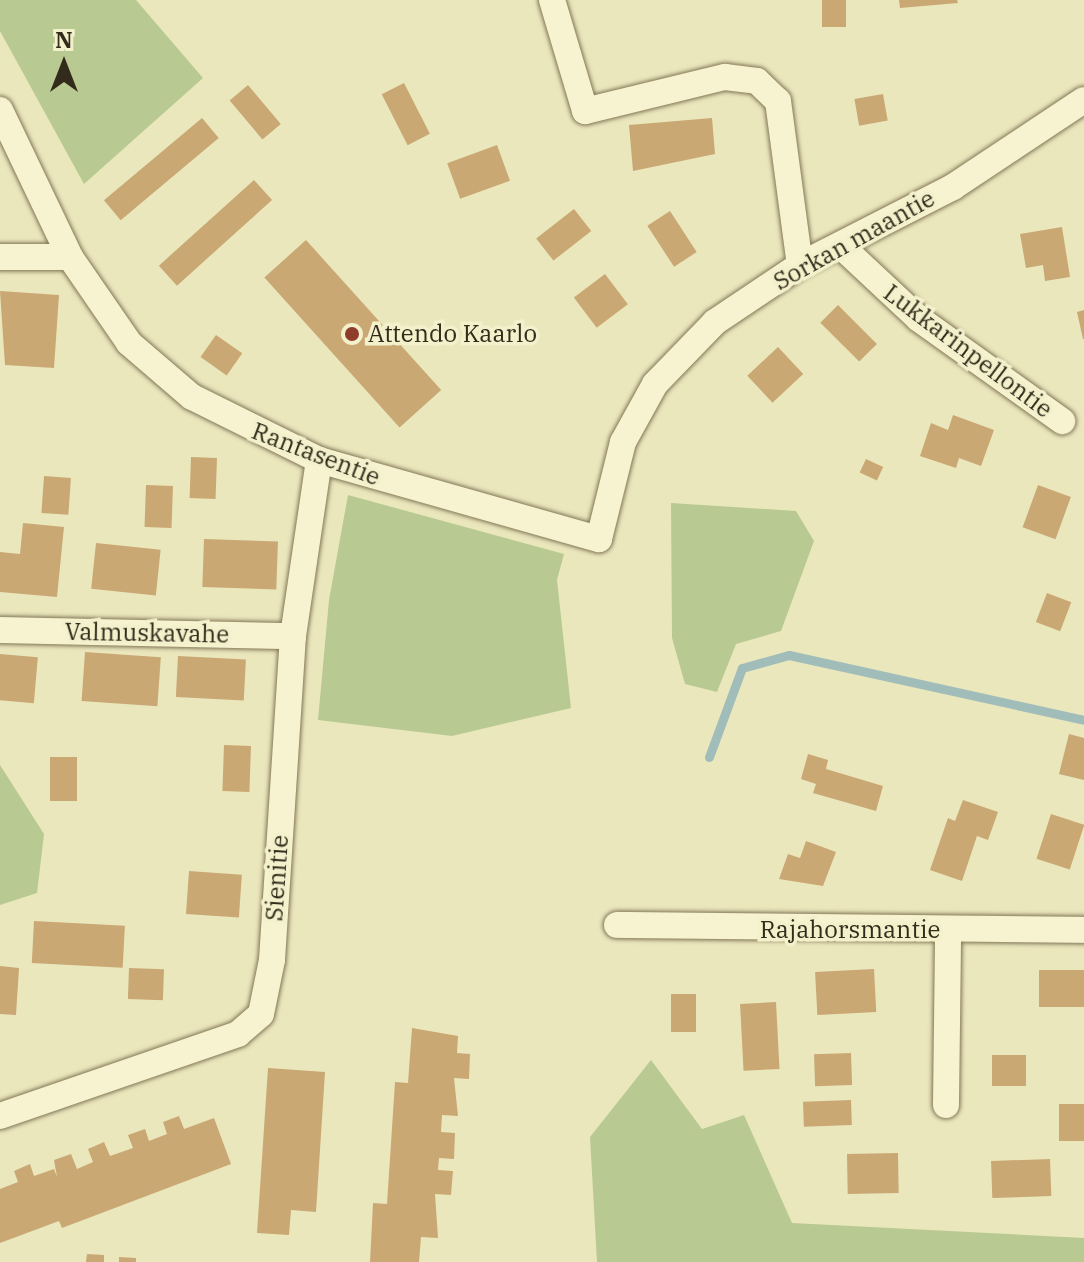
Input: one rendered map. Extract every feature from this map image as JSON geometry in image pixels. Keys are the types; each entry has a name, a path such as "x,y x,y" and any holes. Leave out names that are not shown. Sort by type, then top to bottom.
{"street":[{"path":"552,0 585,111 725,77 757,81 778,101 788,138 800,265"},
{"name":"Sorkan maantie","path":"599,539 623,442 655,384 715,322 800,265 953,187 1084,101"},
{"name":"Rantasentie","path":"0,110 70,257 129,343 192,397 319,460 599,539"},
{"name":"Lukkarinpellontie","path":"841,246 919,319 1062,421"},
{"path":"0,257 70,257"},
{"name":"Sienitie","path":"0,1116 238,1034 261,1014 272,960 293,636 319,460"},
{"name":"Valmuskavahe","path":"0,630 293,636"},
{"name":"Rajahorsmantie","path":"617,925 948,931 1084,930"},
{"path":"946,1105 948,931"}],"green space":[{"path":"0,0 136,0 203,78 84,184 0,31"},
{"path":"348,495 564,554 557,580 571,708 452,736 318,720 329,600"},
{"path":"671,503 796,511 814,541 781,631 736,644 717,692 685,684 672,638"},
{"path":"0,765 44,834 37,893 0,905"},
{"path":"651,1060 702,1129 744,1115 792,1223 1084,1238 1084,1262 597,1262 590,1137"}],"building":[{"path":"822,0 846,0 846,27 822,27"},
{"path":"899,0 957,0 958,3 900,8"},
{"path":"404,83 430,134 408,145 382,94"},
{"path":"248,85 281,124 262,139 230,100"},
{"path":"883,94 888,121 859,126 854,99"},
{"path":"202,118 219,138 121,220 104,200"},
{"path":"712,118 715,154 633,171 629,125"},
{"path":"497,145 510,181 460,199 447,163"},
{"path":"254,180 272,200 177,286 159,266"},
{"path":"574,209 591,231 553,261 536,239"},
{"path":"670,211 697,252 674,267 647,226"},
{"path":"1062,227 1070,277 1045,281 1043,265 1026,268 1020,234"},
{"name":"Attendo Kaarlo","path":"306,240 441,390 400,428 264,277"},
{"path":"605,274 628,304 597,328 574,297"},
{"path":"0,291 59,295 54,368 5,365"},
{"path":"838,305 877,344 859,362 820,323"},
{"path":"1084,310 1084,339 1083,339 1077,312"},
{"path":"216,335 242,353 227,375 201,357"},
{"path":"778,347 803,374 773,403 747,376"},
{"path":"953,415 994,430 981,466 959,458 956,468 920,456 931,423 948,430"},
{"path":"191,457 217,458 216,499 190,498"},
{"path":"866,459 883,467 877,481 860,473"},
{"path":"44,476 71,478 68,515 41,513"},
{"path":"146,485 173,486 172,528 145,527"},
{"path":"1038,485 1071,497 1055,539 1023,527"},
{"path":"23,523 64,527 57,597 0,592 0,552 20,554"},
{"path":"204,539 278,542 276,590 202,587"},
{"path":"96,543 161,550 156,596 91,589"},
{"path":"1047,593 1071,602 1060,631 1036,622"},
{"path":"85,652 161,657 157,706 82,701"},
{"path":"0,654 38,657 34,703 0,700"},
{"path":"178,656 246,660 244,701 176,697"},
{"path":"1069,734 1084,738 1084,780 1059,774"},
{"path":"224,745 251,746 249,792 222,791"},
{"path":"808,754 828,760 826,769 883,786 876,811 813,793 816,784 801,779"},
{"path":"50,757 77,757 77,801 50,801"},
{"path":"963,800 998,812 988,840 977,836 962,881 930,870 948,818 955,821"},
{"path":"1051,814 1084,825 1070,870 1036,859"},
{"path":"806,841 836,852 823,886 779,879 788,854 800,858"},
{"path":"189,871 242,875 239,918 186,914"},
{"path":"34,921 125,926 123,968 32,963"},
{"path":"0,966 19,968 16,1015 0,1014"},
{"path":"129,968 164,969 163,1000 128,999"},
{"path":"874,969 876,1012 817,1015 815,972"},
{"path":"1039,970 1084,970 1084,1007 1039,1007"},
{"path":"671,994 696,994 696,1032 671,1032"},
{"path":"776,1002 780,1069 744,1071 740,1004"},
{"path":"412,1028 458,1036 457,1053 470,1054 469,1079 454,1078 458,1116 442,1115 441,1132 455,1133 454,1159 439,1158 438,1170 453,1171 451,1195 435,1194 438,1238 421,1237 419,1262 370,1262 373,1203 387,1204 395,1082 408,1083"},
{"path":"851,1053 852,1085 815,1086 814,1054"},
{"path":"992,1055 1026,1055 1026,1086 992,1086"},
{"path":"268,1068 325,1072 316,1212 291,1210 289,1235 257,1233"},
{"path":"851,1100 852,1125 804,1127 803,1102"},
{"path":"1059,1104 1084,1104 1084,1141 1059,1141"},
{"path":"179,1116 184,1129 214,1118 231,1164 62,1228 59,1221 0,1243 0,1189 18,1182 14,1171 30,1164 34,1176 54,1169 57,1177 54,1160 71,1154 77,1169 93,1162 88,1149 104,1142 110,1156 133,1148 128,1135 145,1129 149,1141 167,1134 163,1122"},
{"path":"898,1153 899,1193 848,1194 847,1154"},
{"path":"1050,1159 1051,1196 992,1198 991,1161"},
{"path":"87,1254 104,1255 104,1262 86,1262"},
{"path":"119,1257 136,1258 136,1262 119,1262"}],"waterway":[{"path":"709,757 742,668 789,655 1084,720"}],"place":[{"name":"Attendo Kaarlo","path":"352,334"}]}
